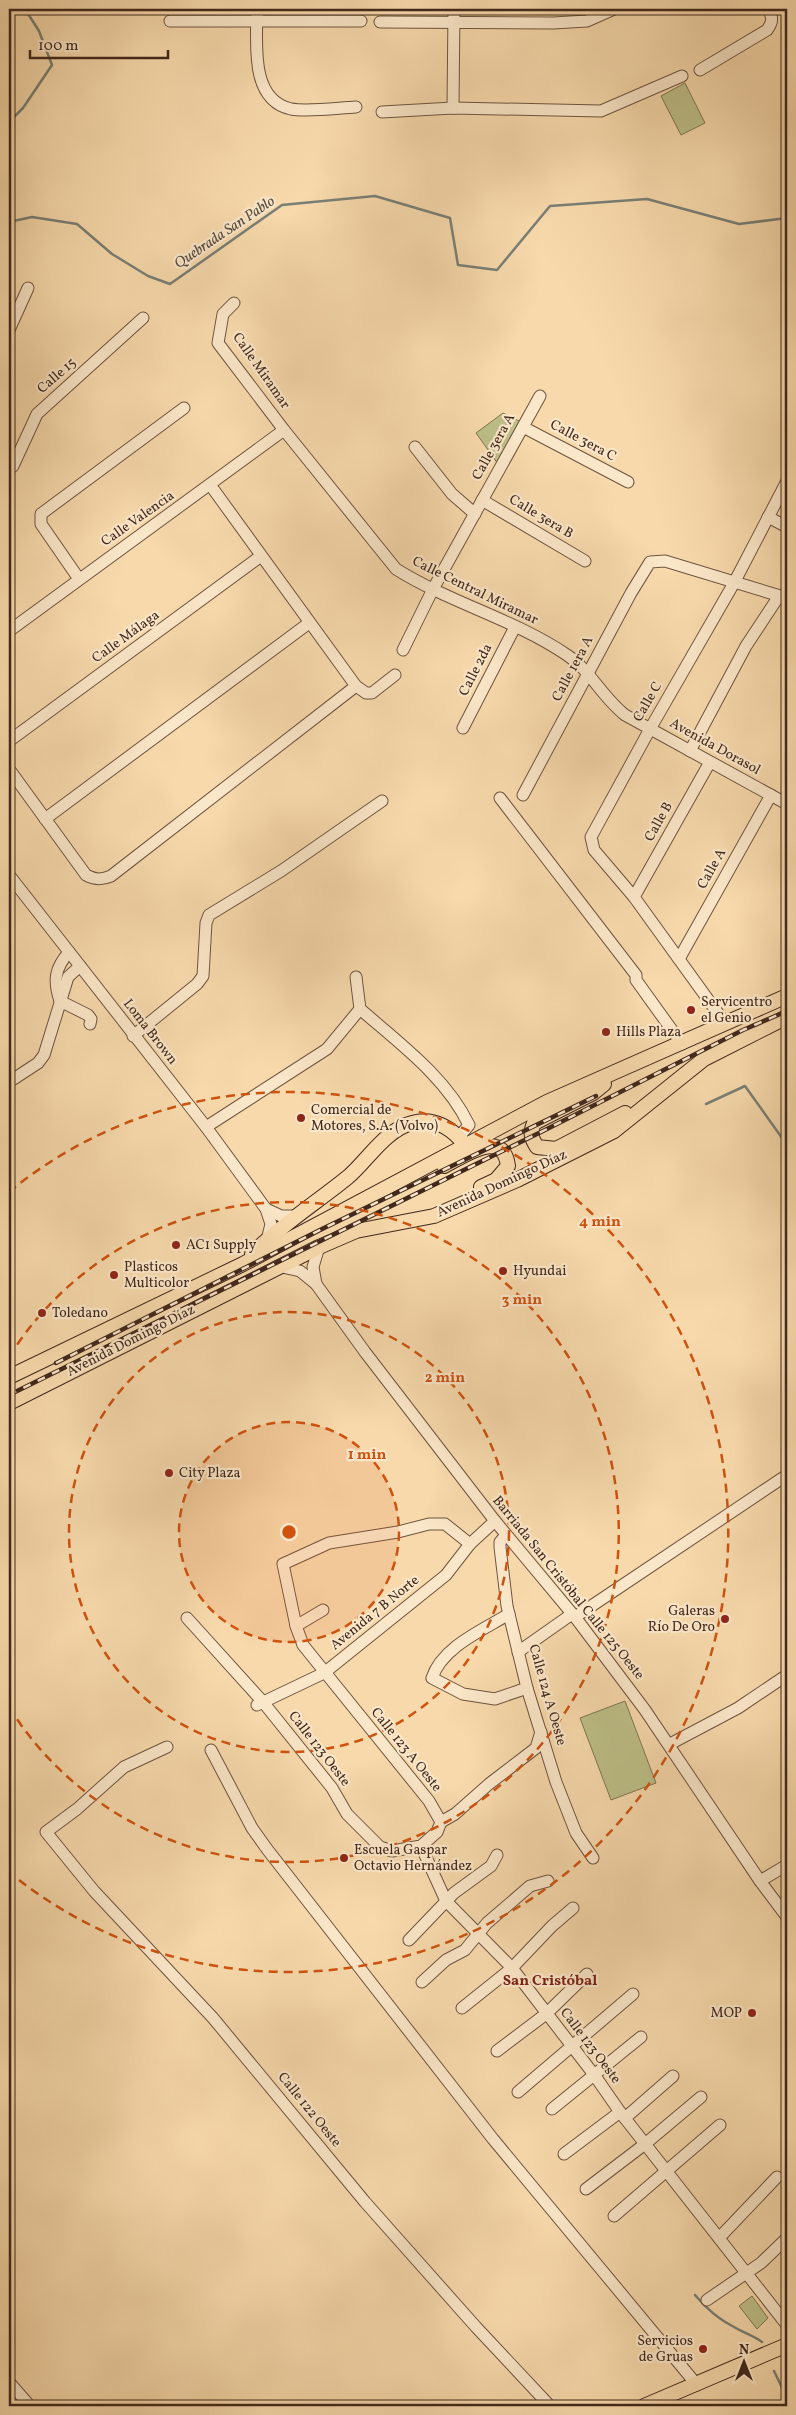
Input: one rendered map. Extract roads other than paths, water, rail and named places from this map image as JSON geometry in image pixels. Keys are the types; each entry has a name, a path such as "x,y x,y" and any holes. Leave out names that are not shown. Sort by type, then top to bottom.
{"main road":[{"name":"Avenida Domingo Díaz","path":"9,1377 243,1264 361,1202 462,1141 787,996"},
{"name":"Avenida Domingo Díaz","path":"9,1403 278,1266 356,1231 434,1216 517,1180 614,1131 655,1096 704,1059 787,1017"},
{"path":"618,1072 593,1093 534,1123 531,1132 532,1140 537,1147 556,1148 655,1096"},
{"path":"243,1264 295,1216 350,1175 375,1149 404,1126 418,1121 435,1122 446,1126 462,1141"},
{"path":"361,1202 427,1175 481,1148 492,1146 500,1148 506,1156 508,1166 496,1180 398,1224"},
{"path":"644,2406 787,2345"}],"street":[{"path":"258,9 259,72 267,92 277,104 293,109 356,107"},
{"path":"453,108 454,9"},
{"path":"380,22 553,23 587,21 614,9"},
{"path":"700,70 768,30 772,23 772,15 768,9"},
{"path":"170,21 361,21"},
{"path":"382,112 453,108 601,111 682,76"},
{"path":"9,330 28,288"},
{"name":"Calle Miramar","path":"234,304 223,314 218,343 284,430"},
{"name":"Calle 15","path":"9,469 13,466 37,414 143,318"},
{"name":"Calle 3era A","path":"403,650 433,589 540,396"},
{"path":"79,579 41,524 41,514 184,408"},
{"name":"Calle 3era C","path":"523,427 628,482"},
{"name":"Calle Valencia","path":"9,630 211,486 284,430"},
{"name":"Calle Central Miramar","path":"284,430 396,569 433,589 515,627 565,654 587,674"},
{"path":"415,447 452,494 475,514"},
{"name":"Calle C","path":"634,897 594,850 591,837 650,729 734,583 787,481"},
{"path":"211,486 356,686 366,693 372,693 395,675"},
{"name":"Calle 3era B","path":"482,500 585,561"},
{"path":"768,517 787,527"},
{"name":"Calle Málaga","path":"9,741 261,556"},
{"name":"Calle 1era A","path":"523,795 646,566 654,561 665,561 734,583"},
{"path":"690,751 746,646 783,597 734,583"},
{"path":"45,819 309,623"},
{"name":"Calle 2da","path":"463,728 515,627"},
{"name":"Avenida Dorasol","path":"587,674 612,705 650,729 787,804"},
{"path":"9,769 86,875 98,879 111,876 356,686"},
{"name":"Calle B","path":"634,897 710,762"},
{"name":"Calle A","path":"679,959 771,795"},
{"path":"500,798 636,974 641,976 684,1043"},
{"path":"133,1036 197,984 203,976 206,923 209,915 280,871 382,801"},
{"name":"Loma Brown","path":"9,875 206,1127 266,1208"},
{"path":"634,897 725,1024"},
{"path":"60,1001 55,978 57,969 69,952"},
{"path":"9,1082 38,1063 44,1055 68,977 80,966"},
{"path":"356,977 360,1009 418,1059 461,1109 469,1125 462,1141"},
{"path":"60,1001 88,1015 91,1019 90,1024"},
{"path":"206,1127 327,1050 360,1009"},
{"path":"266,1208 281,1216 295,1216"},
{"path":"266,1208 270,1224 267,1240"},
{"path":"316,1284 313,1267 320,1247"},
{"name":"Barriada San Cristóbal Calle 125 Oeste","path":"278,1266 300,1271 316,1284 365,1352 495,1521 573,1615 670,1744 760,1880 787,1917"},
{"path":"518,1652 787,1476"},
{"name":"Avenida 7 B Norte","path":"260,1704 324,1672 446,1575 470,1544 495,1521"},
{"name":"Calle 123 A Oeste","path":"441,1822 429,1801 303,1645 296,1626 283,1564 329,1543 398,1532 429,1524 445,1524 470,1544"},
{"name":"Calle 124 A Oeste","path":"506,1535 500,1542 500,1547 509,1614 527,1688 556,1782 576,1833 592,1858"},
{"path":"296,1626 323,1610"},
{"path":"509,1614 446,1656 435,1670 432,1678 463,1694 495,1699 527,1688"},
{"name":"Calle 123 Oeste","path":"187,1618 332,1788 347,1814 380,1847 392,1851 420,1846 446,1901 512,1968 595,2076 622,2115 668,2171 787,2325"},
{"path":"670,1744 738,1708 787,1675"},
{"path":"420,1846 437,1832 441,1822 455,1814 489,1784 536,1748 541,1731"},
{"name":"Calle 122 Oeste","path":"167,1747 124,1768 77,1809 46,1832 94,1891 213,2018 365,2202 476,2327 550,2406"},
{"path":"211,1750 252,1828 267,1849 493,2139 697,2385"},
{"path":"409,1940 454,1893 491,1866 497,1854"},
{"path":"760,1880 787,1865"},
{"path":"422,1982 446,1960 465,1950 487,1923 530,1886 548,1882"},
{"path":"462,2008 512,1968 552,1926 573,1908"},
{"path":"497,2051 546,2014 587,1974"},
{"path":"518,2092 633,1994"},
{"path":"552,2109 641,2037"},
{"path":"564,2154 622,2115 673,2076"},
{"path":"586,2189 702,2097"},
{"path":"614,2216 720,2125"},
{"path":"719,2238 777,2177"},
{"path":"708,2300 761,2263 787,2238"},
{"path":"9,2382 30,2406"}],"waterway":[{"name":"Quebrada San Pablo","path":"9,122 23,108 52,65 39,31 25,9"},
{"name":"Quebrada San Pablo","path":"9,222 32,217 77,224 112,254 148,276 170,284 282,205 375,196 450,218 458,265 497,270 550,206 647,199 739,224 787,218"},
{"path":"706,1104 745,1086 787,1145"},
{"path":"695,2295 723,2321 762,2342"},
{"path":"774,2371 787,2398"}],"railway":[{"path":"9,1395 743,1030 787,1011"},
{"path":"56,1363 320,1230 596,1096"}],"place":[{"name":"Servicentro el Genio","path":"691,1010"},
{"name":"Hills Plaza","path":"606,1032"},
{"name":"Comercial de Motores, S.A. (Volvo)","path":"301,1118"},
{"name":"AC1 Supply","path":"176,1245"},
{"name":"Hyundai","path":"503,1271"},
{"name":"Plasticos Multicolor","path":"114,1275"},
{"name":"Toledano","path":"42,1313"},
{"name":"City Plaza","path":"169,1473"},
{"name":"Galeras Río De Oro","path":"725,1619"},
{"name":"Escuela Gaspar Octavio Hernández","path":"344,1858"},
{"name":"MOP","path":"752,2013"},
{"name":"Servicios de Gruas","path":"703,2349"}],"district":[{"name":"San Cristóbal","path":"550,1981"}]}
